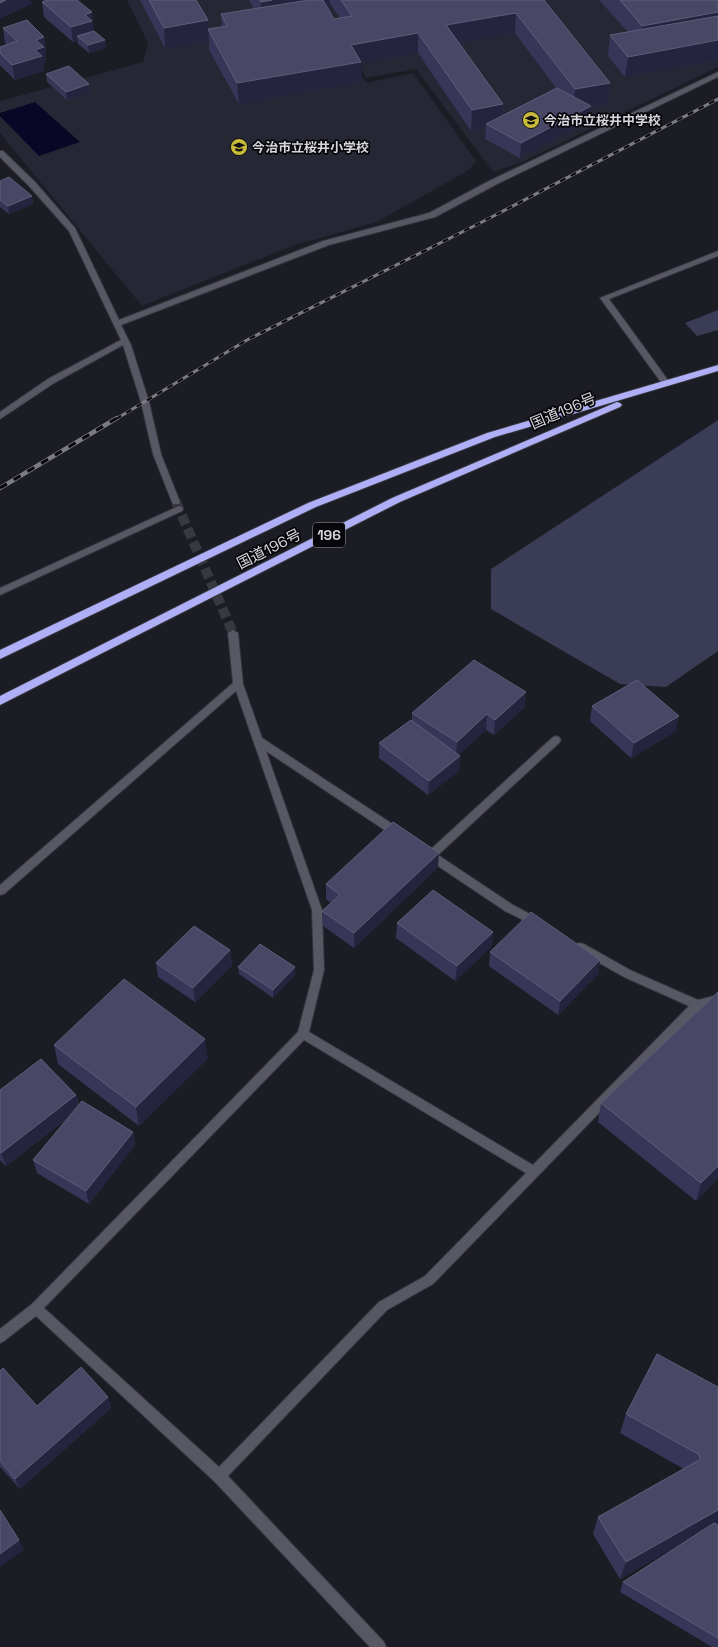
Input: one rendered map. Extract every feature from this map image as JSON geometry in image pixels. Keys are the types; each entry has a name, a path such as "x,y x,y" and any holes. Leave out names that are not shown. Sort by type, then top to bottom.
{"highway":[{"name":"国道196号","path":"0,655 229,544 320,502 491,435 718,368"},
{"name":"国道196号","path":"0,701 396,500 666,383"}],"street":[{"path":"117,324 326,243 432,215 494,182 718,74"},
{"path":"0,153 32,184 72,230 125,341 144,402 157,454 178,506 0,592"},
{"path":"666,383 604,298 718,253"},
{"path":"0,416 51,381 125,341"},
{"path":"0,1337 36,1308 303,1034 319,970 317,910 238,684 234,633"},
{"path":"0,891 238,684"},
{"path":"257,740 405,838"},
{"path":"431,855 556,740"},
{"path":"418,847 509,908 549,930"},
{"path":"569,941 628,974 697,1005"},
{"path":"219,1476 383,1306 429,1280 697,1005 718,1000"},
{"path":"303,1034 535,1172"},
{"path":"36,1308 219,1476 379,1647"}],"shaded area":[{"name":"今治市立桜井小学校","path":"127,0 318,0 366,83 413,73 476,161 469,170 377,222 295,245 142,306 0,133 0,101 143,62 148,43"},
{"name":"今治市立桜井中学校","path":"322,0 718,0 718,67 522,162 493,172 416,69 366,78"},
{"path":"35,102 80,142 39,156 0,116 0,113"},
{"path":"718,310 718,330 697,336 685,323"},
{"path":"718,420 718,651 666,687 620,684 491,609 491,569"}],"building":[{"path":"48,0 77,0 92,12 85,15 92,21 71,27 42,2"},
{"path":"149,0 196,0 208,20 164,28"},
{"path":"260,0 272,0 261,2"},
{"path":"309,0 323,0 334,19 352,16 341,0 544,0 610,83 575,89 516,13 446,25 503,104 472,110 418,33 351,45 361,62 237,83 208,29 227,26 221,14"},
{"path":"620,0 718,0 718,12 642,26"},
{"path":"718,16 718,40 628,57 610,35"},
{"path":"27,20 44,37 36,40 44,47 35,50 42,56 12,65 0,53 0,47 17,41 3,28"},
{"path":"94,31 105,40 88,45 77,36"},
{"path":"69,66 89,84 66,92 46,74"},
{"path":"557,88 591,106 521,143 486,124"},
{"path":"9,177 32,196 8,206 0,200 0,181"},
{"path":"474,660 526,692 495,720 487,714 457,742 412,713"},
{"path":"637,680 679,716 634,743 592,706"},
{"path":"411,720 460,756 429,781 379,743"},
{"path":"393,822 439,853 354,933 322,911 340,895 326,884"},
{"path":"433,890 493,932 457,966 397,923"},
{"path":"531,912 600,960 560,1001 490,952"},
{"path":"194,926 230,950 193,988 156,963"},
{"path":"260,944 295,967 273,990 238,967"},
{"path":"124,979 205,1039 136,1107 54,1045"},
{"path":"718,992 718,1166 701,1183 601,1103"},
{"path":"41,1059 76,1095 1,1153 0,1090"},
{"path":"82,1101 133,1132 86,1191 33,1160"},
{"path":"657,1354 718,1387 718,1510 626,1562 598,1517 701,1459 698,1454 626,1414"},
{"path":"81,1367 108,1397 15,1479 0,1461 0,1371 3,1368 37,1406"},
{"path":"0,1510 19,1540 0,1554"},
{"path":"714,1523 718,1525 718,1638 623,1582"}],"tunnel":[{"path":"176,502 233,633"}],"railway":[{"path":"116,419 247,340 484,221 718,99"},
{"path":"0,488 117,418"}],"place":[{"name":"今治市立桜井中学校","path":"531,120"},
{"name":"今治市立桜井小学校","path":"239,147"}]}
